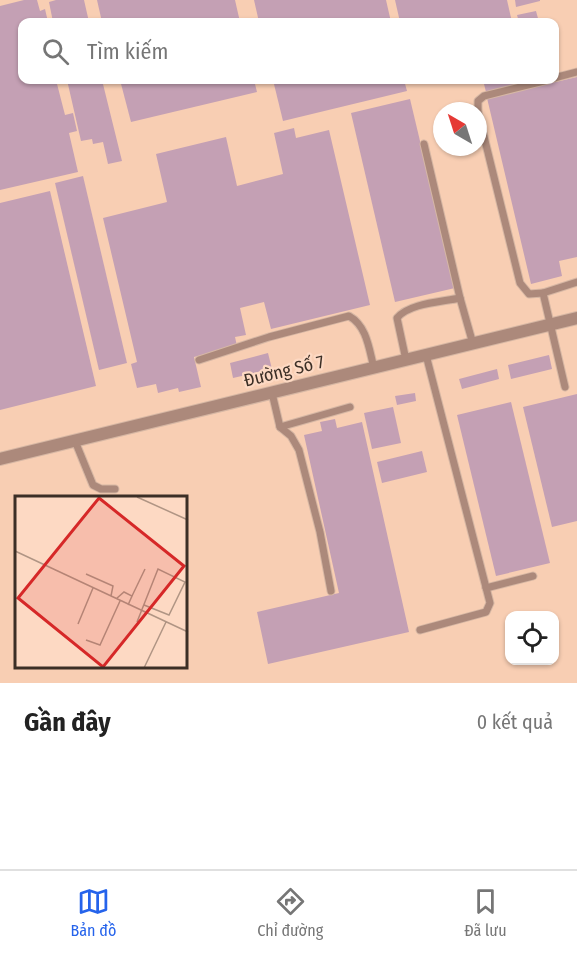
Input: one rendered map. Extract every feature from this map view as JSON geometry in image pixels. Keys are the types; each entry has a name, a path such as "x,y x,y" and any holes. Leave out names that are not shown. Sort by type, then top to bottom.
{"street":[{"name":"Đường Số 7","path":"0,459 577,318"}],"lane":[{"path":"559,77 577,72"},
{"path":"478,102 484,96 532,84"},
{"path":"424,144 460,298 474,344"},
{"path":"487,149 520,283 529,294 577,282"},
{"path":"543,292 566,387"},
{"path":"406,360 398,327 398,318 402,312 460,298"},
{"path":"199,360 269,337 349,316 357,320 364,330 374,368"},
{"path":"420,630 486,612 490,603 426,355"},
{"path":"272,393 280,427 291,436 299,450 320,532 331,591"},
{"path":"280,427 350,407"},
{"path":"75,441 93,485 101,489 115,489"},
{"path":"486,588 533,576"}],"shaded area":[{"path":"0,0 577,0 577,683 0,683"}],"building":[{"path":"24,0 37,0 40,11 45,9 47,18 18,18 18,84 57,84 65,115 73,113 77,131 69,133 78,172 0,190 0,6"},
{"path":"84,0 88,18 52,18 49,2"},
{"path":"97,0 235,0 239,18 101,18"},
{"path":"254,0 386,0 390,18 258,18"},
{"path":"395,0 507,0 511,18 399,18"},
{"path":"515,0 540,0 540,1 516,7"},
{"path":"536,11 538,18 518,18 517,15"},
{"path":"577,77 577,257 559,261 562,276 531,284 487,98 547,84 559,84 559,81"},
{"path":"68,84 103,84 122,161 108,164 103,142 93,144 92,139 81,141"},
{"path":"121,84 255,84 257,92 131,122"},
{"path":"274,84 405,84 407,91 283,121"},
{"path":"484,84 519,84 486,92"},
{"path":"410,99 455,288 395,302 351,113"},
{"path":"294,128 296,138 329,130 370,305 271,329 264,302 240,308 246,335 235,337 237,346 194,357 201,387 179,392 178,388 158,393 156,384 137,388 131,364 137,362 103,218 167,202 156,154 226,137 237,186 283,174 274,133"},
{"path":"83,176 127,363 99,370 55,183"},
{"path":"50,191 96,386 0,410 0,203"},
{"path":"268,353 272,369 233,378 230,363"},
{"path":"549,355 552,369 511,379 508,365"},
{"path":"497,369 499,379 462,389 459,379"},
{"path":"415,393 416,401 397,405 395,396"},
{"path":"577,394 577,521 552,527 523,407"},
{"path":"511,402 550,563 496,576 457,415"},
{"path":"393,407 401,443 372,449 364,413"},
{"path":"335,419 337,428 362,422 409,632 268,664 257,612 339,593 304,435 322,431 320,422"},
{"path":"422,451 427,472 382,483 377,462"}]}
